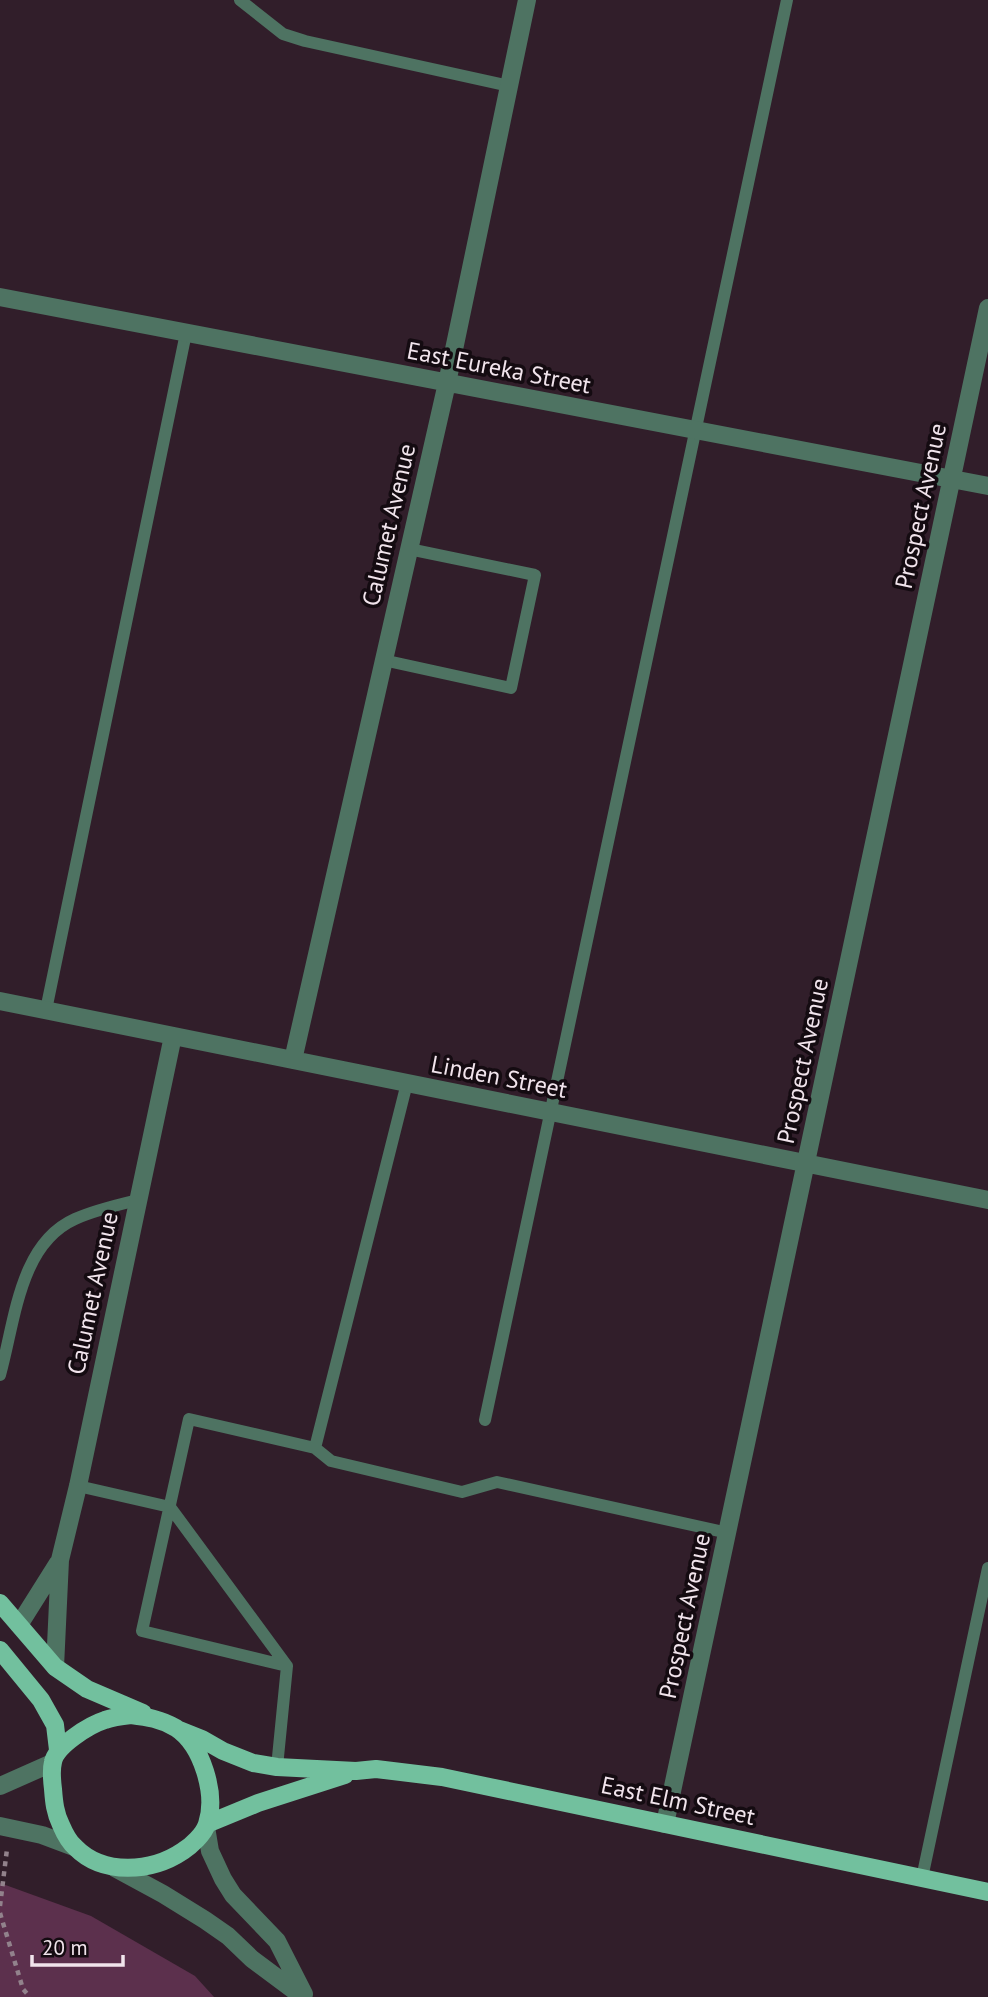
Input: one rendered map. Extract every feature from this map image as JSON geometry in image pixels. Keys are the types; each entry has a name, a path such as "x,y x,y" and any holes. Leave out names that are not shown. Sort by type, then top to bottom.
{"main road":[{"path":"0,1604 55,1667 87,1689 177,1729 192,1744 206,1776 210,1796 206,1826 190,1846 174,1857 139,1868 115,1868 92,1860 74,1847 55,1811 55,1725 46,1709 0,1650"},
{"path":"55,1756 83,1730 104,1720 131,1715 155,1718"},
{"name":"East Elm Street","path":"177,1729 253,1763 277,1767 356,1771 376,1769 442,1777 988,1892"},
{"name":"East Elm Street","path":"206,1826 258,1803 356,1771"}],"street":[{"name":"Calumet Avenue","path":"293,1060 447,383 527,0"},
{"name":"East Eureka Street","path":"0,297 988,486"},
{"name":"Prospect Avenue","path":"665,1824 988,309"},
{"name":"Linden Street","path":"0,1001 988,1200"},
{"name":"Calumet Avenue","path":"55,1667 60,1560 173,1036"},
{"name":"Calumet Avenue","path":"19,1625 60,1560"},
{"path":"0,1786 55,1756"},
{"path":"206,1826 210,1851 223,1879 233,1895 276,1941 304,1997"},
{"path":"4,1834 42,1835 74,1847"},
{"path":"115,1868 205,1920 304,1997"}],"lane":[{"path":"240,0 283,34 509,86"},
{"path":"485,1420 787,0"},
{"path":"46,1010 186,333"},
{"path":"383,660 511,688 536,575 409,549"},
{"path":"315,1448 407,1083"},
{"path":"0,1375 28,1269 49,1236 73,1219 138,1200"},
{"path":"287,1666 142,1631 189,1419 315,1448 331,1461 462,1492 497,1482 727,1533"},
{"path":"78,1486 170,1507 287,1666 277,1767"},
{"path":"922,1878 988,1568"}],"path":[{"path":"0,1906 4,1834"},
{"path":"0,1913 23,1989 30,1997"}],"shaded area":[{"path":"0,1883 91,1916 195,1976 214,1997 0,1997"}]}
